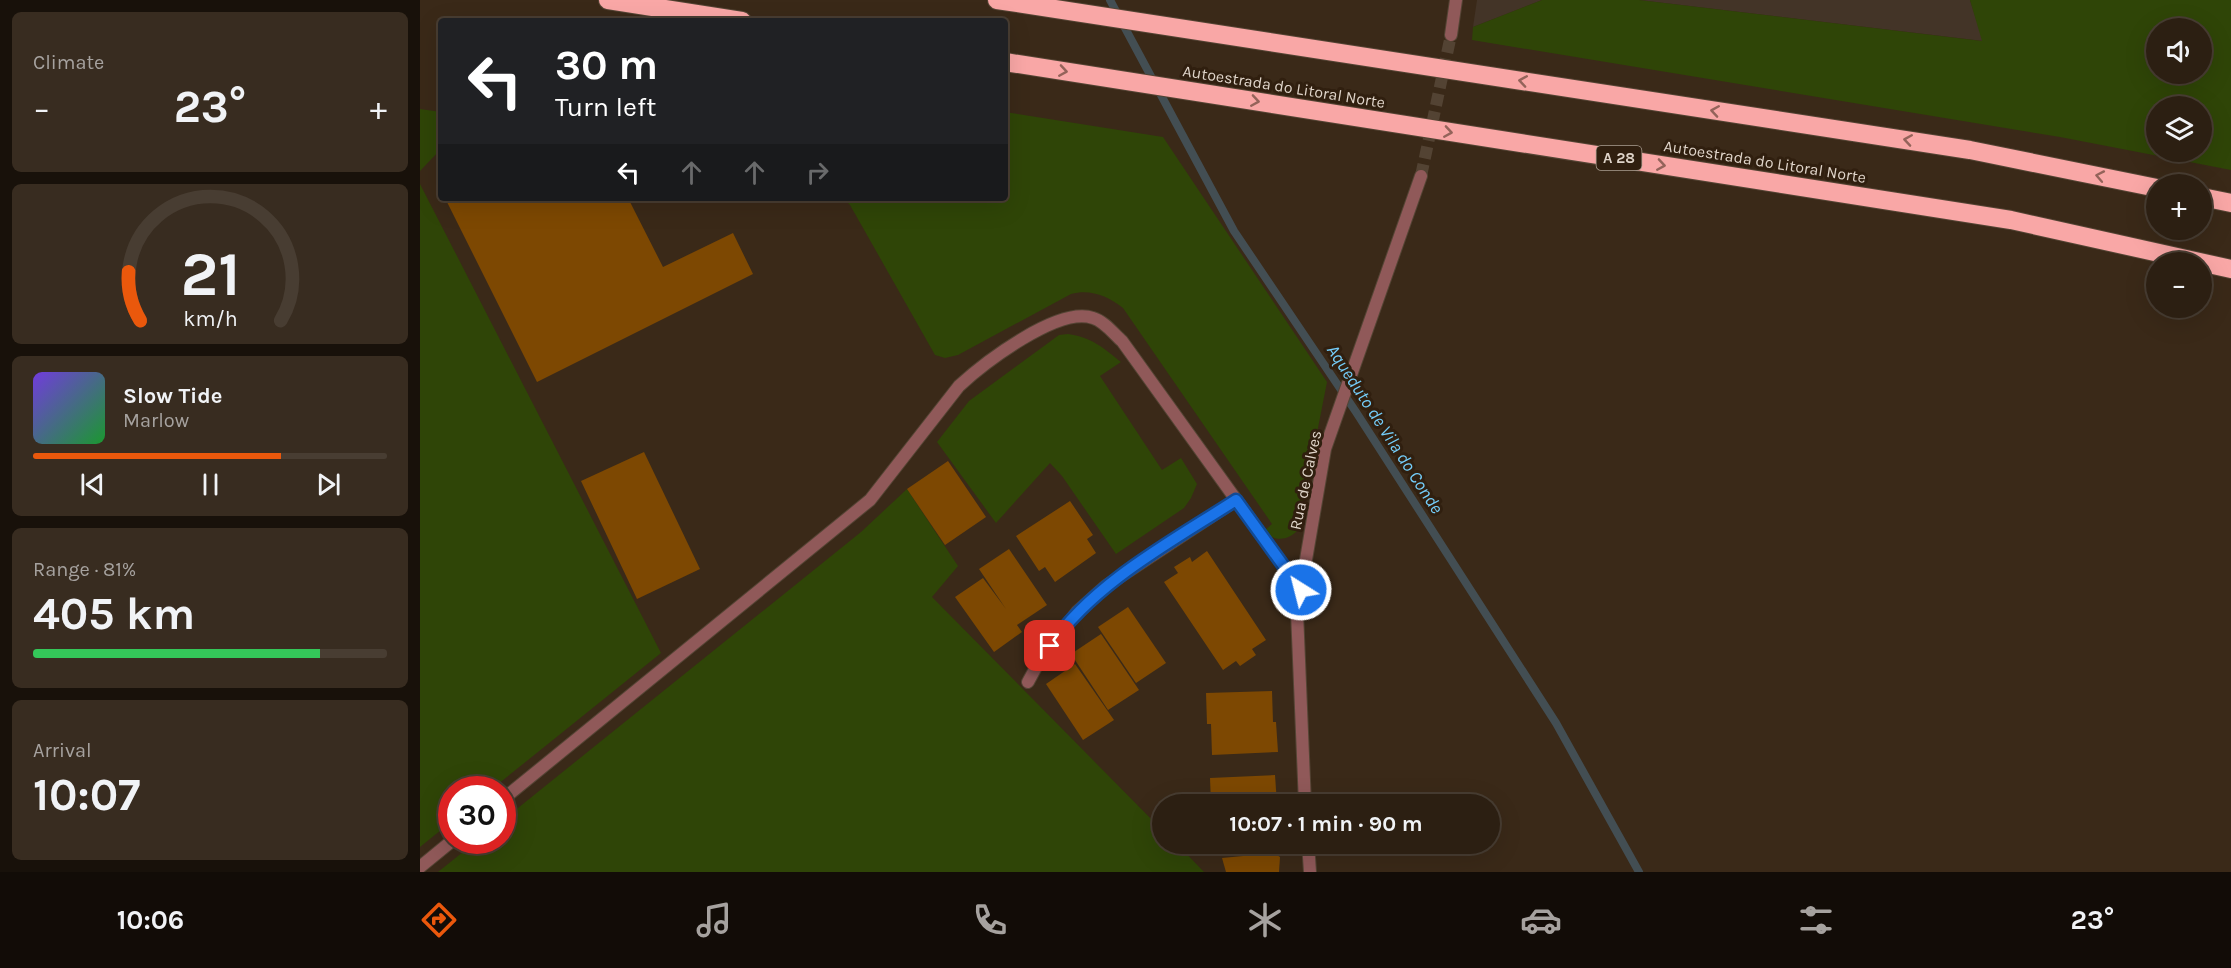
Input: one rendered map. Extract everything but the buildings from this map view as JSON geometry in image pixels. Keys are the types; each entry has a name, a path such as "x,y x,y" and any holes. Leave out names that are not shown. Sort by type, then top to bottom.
{"highway":[{"path":"608,0 723,18"},
{"path":"997,0 1970,150 2146,186"},
{"name":"Autoestrada do Litoral Norte","path":"1008,62 2012,220 2231,269"},
{"path":"2212,199 2231,203"}],"street":[{"path":"1451,36 1456,0"},
{"name":"Rua de Calves","path":"1305,794 1298,612 1326,449 1421,176"},
{"path":"516,789 870,500 959,386 971,375 1047,324 1069,318 1093,318 1122,341 1301,590"},
{"path":"1028,682 1041,658 1077,612 1106,586 1236,500"},
{"path":"420,867 438,852"},
{"path":"1309,854 1310,872"}],"shaded area":[{"path":"1477,0 1542,0 1473,27"},
{"path":"1639,0 1970,0 1983,41"}],"green space":[{"path":"1542,0 1639,0 1982,41 1970,0 2231,0 2231,170 2190,162 2212,162 2212,96 2146,96 2146,154 2060,137 1472,40 1473,27"},
{"path":"420,109 438,112 438,152 420,171"},
{"path":"1008,112 1163,137 1327,382 1298,530 1281,539 1272,537 1264,531 1272,524 1123,308 1105,297 1092,293 1071,294 958,355 945,358 935,355 846,201 1008,201"},
{"path":"420,184 661,653 508,776 438,776 438,832 420,847"},
{"path":"1068,334 1090,340 1121,362 1100,376 1162,470 1181,458 1197,484 1184,508 1116,554 1062,476 1050,463 996,523 937,442 969,401 1059,335"},
{"path":"907,489 958,566 932,597 1152,820 1152,854 1187,854 1204,872 438,872 460,854 516,854 516,810 861,532"}],"waterway":[{"name":"Aqueduto de Vila do Conde","path":"1110,0 1234,231 1356,412 1556,723 1639,872"}],"tunnel":[{"path":"1421,176 1451,35"}],"route":[{"path":"1050,646 1077,612 1106,586 1236,500 1301,590"}]}
